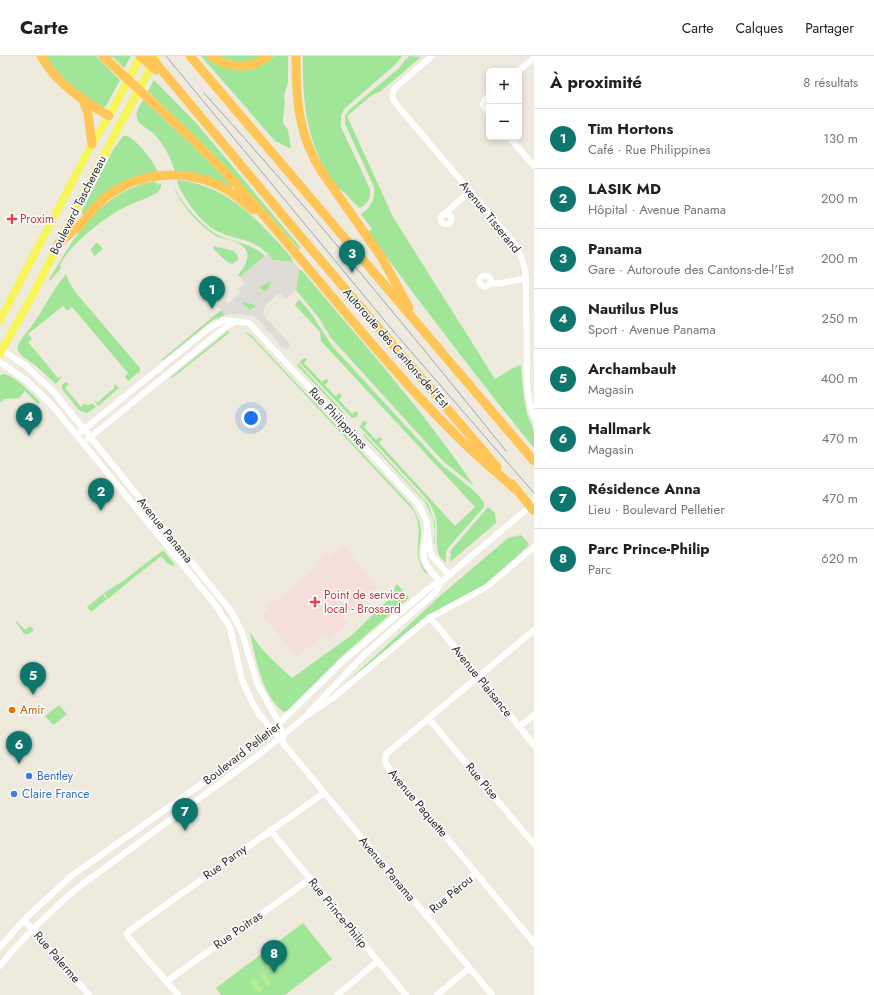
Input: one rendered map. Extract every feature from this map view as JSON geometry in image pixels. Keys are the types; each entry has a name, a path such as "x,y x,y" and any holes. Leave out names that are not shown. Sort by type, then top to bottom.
{"highway":[{"path":"41,56 60,82 84,102 109,116"},
{"path":"103,56 147,96 246,194 406,382 468,447 515,489"},
{"path":"141,56 161,73"},
{"name":"Autoroute des Cantons-de-l'Est","path":"150,56 161,73 178,91 534,511"},
{"path":"190,56 534,461"},
{"path":"211,56 220,62 242,67 256,64 268,56"},
{"path":"296,56 296,87 298,107 304,132 313,158 382,258 421,328"},
{"path":"84,102 88,114 92,144"},
{"path":"58,244 80,225 96,205 105,197 135,182 156,176 176,175 203,180 228,191 248,205 281,236"}],"main road":[{"name":"Boulevard Taschereau","path":"0,320 92,144 109,116 141,56"},
{"name":"Boulevard Taschereau","path":"1,351 28,304 120,124 157,56"},
{"path":"109,116 120,124"}],"street":[{"name":"Avenue Tisserand","path":"432,56 395,88 392,93 393,99 517,248 524,263 526,279 527,385 529,400 534,417"},
{"path":"522,68 533,60"},
{"path":"486,98 483,106 486,110"},
{"path":"512,140 534,166"},
{"path":"446,214 470,191"},
{"path":"491,283 497,284 516,279 526,279"},
{"name":"Rue Philippines","path":"77,435 209,328 224,320 249,323 419,505 428,528 432,556 449,575"},
{"path":"83,443 224,328 236,322"},
{"path":"526,345 534,345"},
{"name":"Avenue Panama","path":"1,351 26,366 47,384 231,611 242,632 257,683 279,724 282,739"},
{"name":"Avenue Panama","path":"0,362 22,377 42,395 77,435 214,603 227,620 233,636 245,687 254,707 272,731 282,739 324,793 492,995"},
{"name":"Boulevard Pelletier","path":"0,966 9,954 33,929 76,889 282,739 365,654 435,593 441,582 534,503"},
{"path":"428,528 423,546 424,559 428,568 441,582"},
{"name":"Boulevard Pelletier","path":"300,721 333,698 429,618 485,588 534,547"},
{"name":"Boulevard Pelletier","path":"0,947 24,920 70,878 238,758 272,731 343,661 433,585 441,582"},
{"name":"Avenue Plaisance","path":"429,618 479,676 534,745"},
{"name":"Avenue Paquette","path":"534,630 386,754 385,761 386,765 534,942"},
{"path":"519,727 534,715"},
{"name":"Rue Pise","path":"429,719 531,835 534,844"},
{"name":"Rue Parny","path":"167,981 129,938 127,934 130,930 324,793"},
{"name":"Rue Prince-Philip","path":"270,830 406,995"},
{"name":"Rue Pérou","path":"426,915 476,873"},
{"name":"Rue Poitras","path":"167,981 310,879"},
{"name":"Rue Palerme","path":"24,920 89,995"},
{"path":"0,947 9,954"},
{"path":"337,995 378,961"},
{"path":"437,995 469,968"},
{"path":"167,981 178,995"}],"shaded area":[{"path":"268,253 273,260 293,262 299,269 296,290 286,299 281,294 278,294 266,305 263,311 265,317 291,345 286,350 283,347 282,348 270,332 268,332 263,326 264,325 255,317 251,315 239,314 225,315 218,306 225,300 228,304 241,292 238,289 245,283 240,277","holes":["272,281 266,292 259,288 261,286","242,301 255,305 256,306 250,311 242,303"]},
{"name":"Point de service local - Brossard","path":"343,545 378,587 342,617 348,624 330,639 325,634 297,657 262,615 268,610 265,606 274,598 277,601 320,564 317,560 326,552 330,556"}],"green space":[{"path":"45,56 96,56 120,80 106,106 103,107 87,98 65,81"},
{"path":"109,56 131,56 124,68 114,58"},
{"path":"201,56 206,56 217,65 269,60 274,56 288,56 288,82 284,96 285,102 283,123 288,130 291,148 276,142"},
{"path":"218,56 262,56 250,61 240,62"},
{"path":"303,56 402,56 396,64 344,109 341,116 341,127 370,189 368,201 359,208 344,192 337,187 319,157 313,141 305,108"},
{"path":"409,56 421,57 381,91 372,95 347,116 393,217 495,379 521,365 527,414 534,431 534,448 491,395 368,232 372,229 361,214 372,203 374,187 345,124 345,116 349,110 398,69"},
{"path":"154,80 197,124 301,248 299,249 226,168 148,91"},
{"path":"143,100 196,149 232,186 230,189 175,172 170,157 162,143 153,133 138,121 137,111"},
{"path":"123,136 128,136 141,148 149,157 158,172 82,214 82,211 113,150"},
{"path":"177,180 195,183 212,189 227,197 267,230 291,257 293,262 273,260 266,252 254,243 226,235 211,228 199,217 188,203"},
{"path":"155,181 155,183 158,183 157,185 161,183 161,187 158,192 118,211 89,231 72,248 60,265 61,268 50,281 49,280 79,232 104,205 119,195 136,187"},
{"path":"175,190 194,215 212,232 224,238 254,248 265,256 240,277 238,275 248,257 246,250 240,244 216,236 198,222 187,209"},
{"path":"96,243 98,243 103,249 94,256 91,249"},
{"path":"213,246 234,251 238,256 238,260 232,264 230,263 213,248"},
{"path":"299,269 413,403 474,486 444,462 331,338 319,318 296,290"},
{"path":"66,274 76,293 140,368 140,371 128,381 125,377 128,373 72,307 67,311 63,306 28,334 32,339 28,342 58,378 62,376 56,384 19,352 17,348 20,342"},
{"path":"270,281 272,282 266,292 259,288 261,286"},
{"path":"299,299 310,312 333,347 438,461 474,491 484,502 484,507 448,548 446,553 446,562 439,555 437,550 437,524 430,504 360,427 362,422 366,421 367,423 364,427 376,440 380,437 382,439 379,443 455,526 475,507 321,341 320,332 295,305"},
{"path":"243,301 256,306 250,311 242,303"},
{"path":"220,311 222,311 225,315 213,320 162,361 161,360"},
{"path":"228,331 229,333 172,378 171,377"},
{"path":"246,332 251,335 411,505 418,517 421,531 419,557 427,572 426,574 418,558 419,535 417,519 413,510"},
{"path":"304,358 307,359 304,363 322,382 326,379 329,381 325,385 335,396 340,393 342,396 339,400 352,414 356,411 358,413 356,417 352,418 299,362"},
{"path":"298,363 345,414 344,415 297,365"},
{"path":"2,374 12,377 40,402 38,404 25,391 19,398 4,399 0,403 0,376"},
{"path":"66,382 69,384 65,388 81,407 84,404 88,405 92,403 96,407 87,413 78,409 62,389 62,385"},
{"path":"115,384 119,388 98,406 94,401 98,402 114,388"},
{"path":"364,434 428,504 435,523 435,533 433,519 425,502 363,435"},
{"path":"488,507 495,513 496,523 450,562 451,550"},
{"path":"521,535 529,544 527,547 483,587 428,615 345,684 440,596 508,538"},
{"path":"162,551 165,552 175,565 173,566 167,563 161,556 144,570 141,567"},
{"path":"141,567 143,570 108,599 104,593"},
{"path":"397,584 409,598 343,655 287,711 284,712 276,705 270,697 261,675 254,653 250,632 264,651 292,678 352,635 387,601"},
{"path":"103,594 107,599 91,612 87,607"},
{"path":"17,621 25,630 30,626 34,630 29,634 24,634 16,622"},
{"path":"59,705 67,714 53,725 45,716"},
{"path":"303,923 332,959 285,995 221,995 216,988"},
{"path":"264,972 272,983 268,987 260,975"},
{"path":"254,978 263,990 258,993 250,982"}],"tram line":[{"path":"166,56 394,332 534,493"},
{"path":"204,93 358,270 506,451"}],"place":[{"name":"Proxim","path":"12,219"},
{"name":"Panama","path":"352,273"},
{"name":"Tim Hortons","path":"212,309"},
{"name":"Nautilus Plus","path":"29,436"},
{"name":"LASIK MD","path":"101,511"},
{"name":"Point de service local - Brossard","path":"315,602"},
{"name":"Archambault","path":"33,695"},
{"name":"Amir","path":"12,710"},
{"name":"Hallmark","path":"19,764"},
{"name":"Bentley","path":"29,776"},
{"name":"Claire France","path":"14,794"},
{"name":"Résidence Anna","path":"185,831"},
{"name":"Parc Prince-Philip","path":"274,973"}]}
